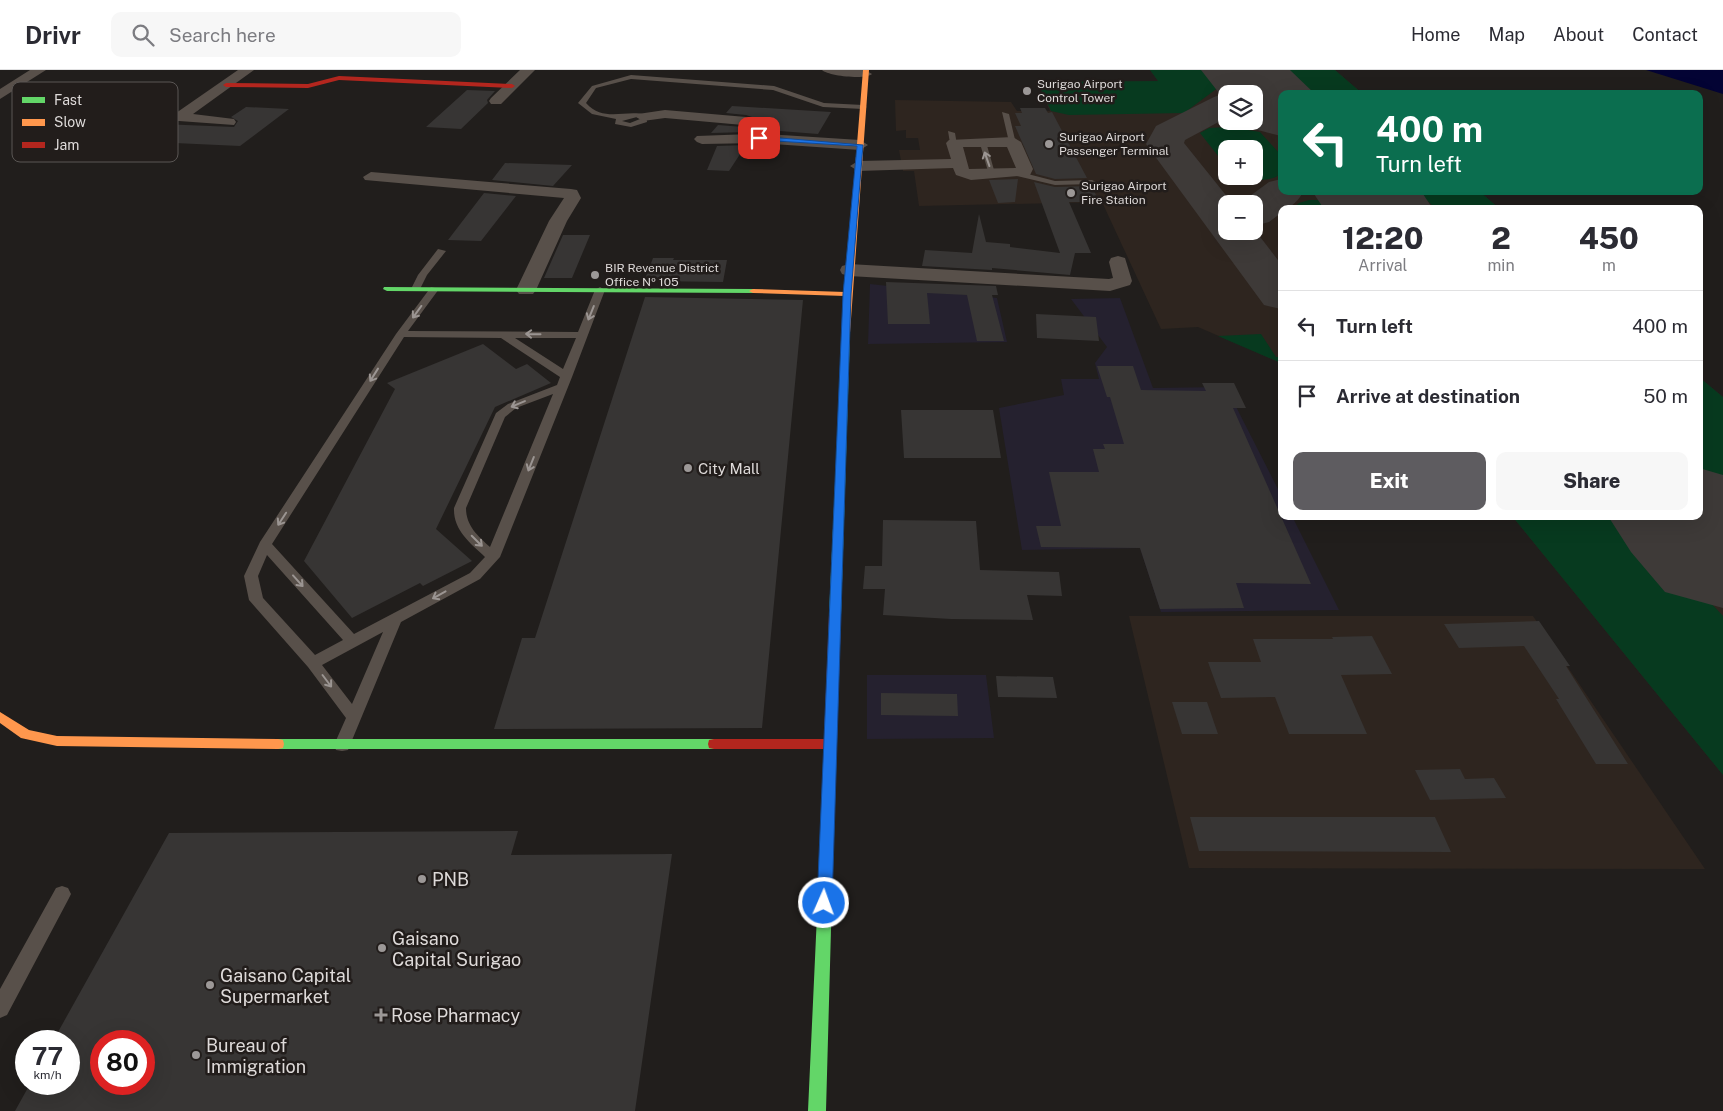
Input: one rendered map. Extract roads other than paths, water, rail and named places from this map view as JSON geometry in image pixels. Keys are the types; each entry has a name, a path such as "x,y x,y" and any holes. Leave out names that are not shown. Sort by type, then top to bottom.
{"main road":[{"path":"817,1111 847,294 866,72"},
{"path":"226,85 308,86 338,78 512,86"},
{"path":"387,289 694,289 847,294"},
{"path":"0,717 26,734 57,741 342,745 830,744"}],"street":[{"path":"20,82 39,70"},
{"path":"179,116 247,70"},
{"path":"496,101 528,70"},
{"path":"829,70 866,72"},
{"path":"0,95 12,87"},
{"path":"643,117 665,114 746,121 758,126 759,138"},
{"path":"179,116 229,122"},
{"path":"702,139 759,138 859,156 956,149 982,142 1014,142 1025,169 1020,174 967,175 962,172 956,149"},
{"path":"371,177 571,194 573,198 558,221 526,290"},
{"path":"849,270 1110,285 1123,281 1118,262"}],"lane":[{"path":"643,117 632,115 620,118 599,114 585,108 582,103 594,87 631,77 774,88 823,105 863,107"},
{"path":"1004,114 1014,142"},
{"path":"982,142 993,175"},
{"path":"1020,174 1055,183 1092,182"},
{"path":"416,289 441,251"},
{"path":"354,718 314,663 256,600 251,576 266,545 400,334 434,289"},
{"path":"314,663 474,576 493,557 600,290"},
{"path":"400,334 582,335"},
{"path":"501,334 565,381"},
{"path":"493,557 463,527 459,514 463,500 500,415 512,406 565,381"},
{"path":"266,545 353,642"},
{"path":"342,745 394,620"},
{"path":"0,1008 62,894"}],"place":[{"name":"Surigao Airport Control Tower","path":"1027,91"},
{"name":"Surigao Airport Passenger Terminal","path":"1049,144"},
{"name":"Surigao Airport Fire Station","path":"1071,193"},
{"name":"BIR Revenue District Office № 105","path":"595,275"},
{"name":"City Mall","path":"688,468"},
{"name":"PNB","path":"422,879"},
{"name":"Gaisano Capital Surigao","path":"382,948"},
{"name":"Gaisano Capital Supermarket","path":"210,985"},
{"name":"Rose Pharmacy","path":"381,1015"},
{"name":"Bureau of Immigration","path":"196,1055"}]}
